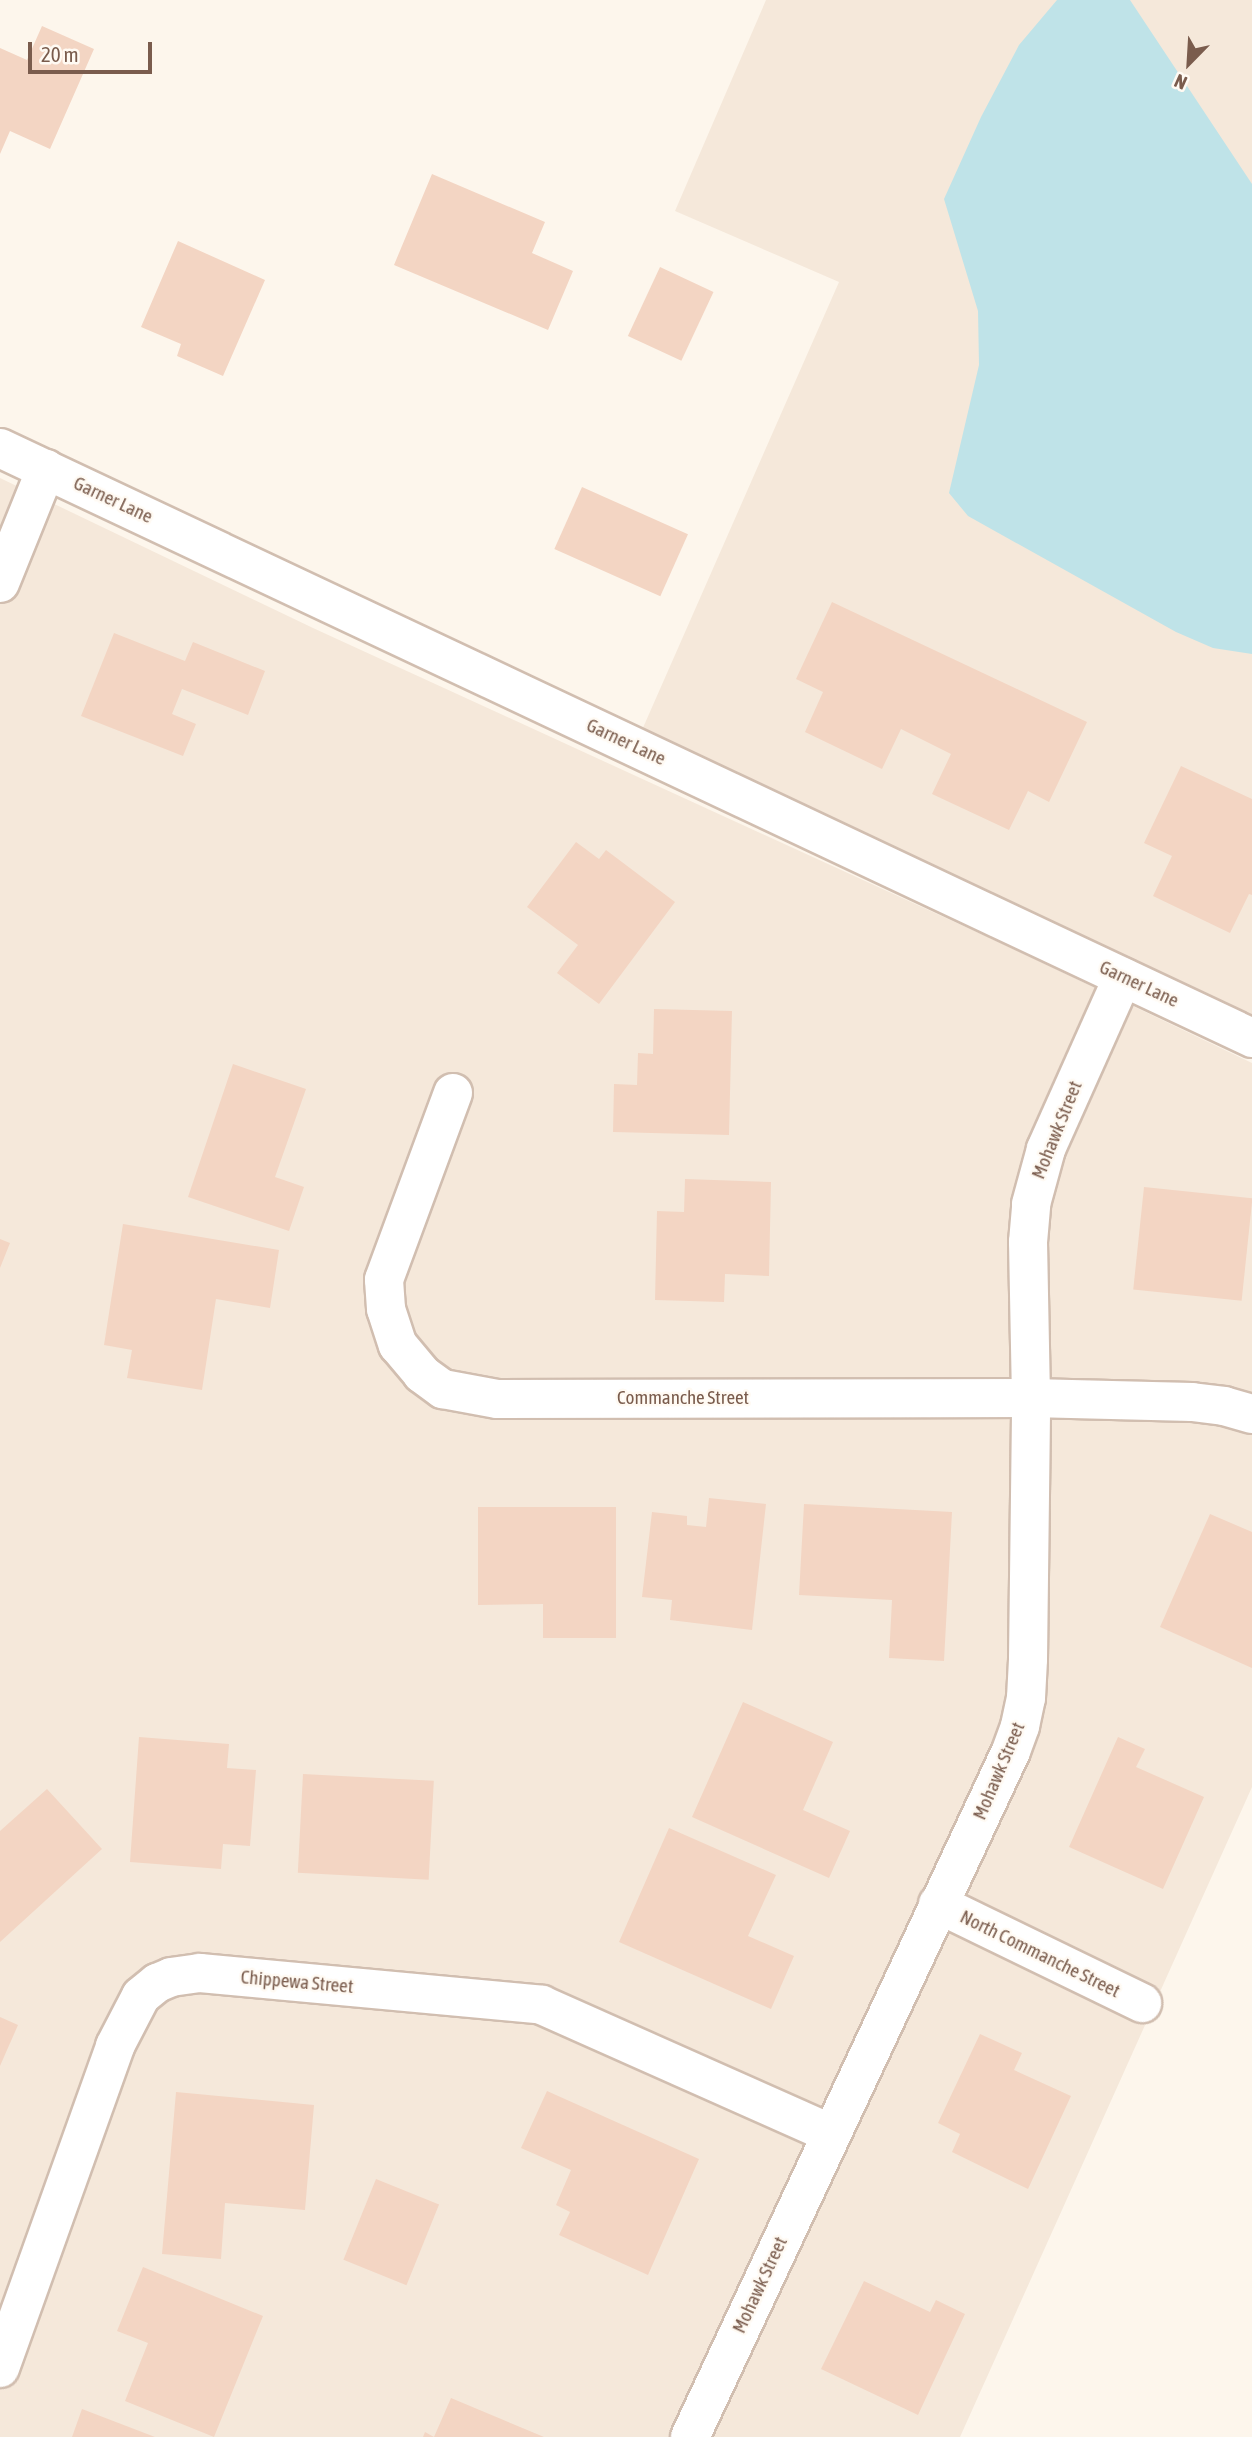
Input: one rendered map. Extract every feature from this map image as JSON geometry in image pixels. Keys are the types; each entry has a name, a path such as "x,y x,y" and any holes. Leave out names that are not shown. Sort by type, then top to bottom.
{"street":[{"name":"Garner Lane","path":"0,447 1252,1038"},
{"path":"0,583 46,469"},
{"name":"Mohawk Street","path":"693,2436 830,2133 1011,1751 1026,1698 1031,1398 1028,1242 1033,1191 1053,1131 1123,977"},
{"name":"Commanche Street","path":"453,1093 384,1280 386,1309 398,1345 422,1374 443,1388 496,1399 1031,1398 1200,1403 1252,1414"},
{"name":"North Commanche Street","path":"938,1904 1142,2003"},
{"name":"Chippewa Street","path":"0,2368 115,2046 141,1996 157,1983 171,1977 200,1973 542,2005 830,2133"}],"shaded area":[{"path":"766,0 1252,0 1252,1015 642,730 839,282 675,211"},
{"path":"0,478 313,628 1020,952 1252,1063 1252,1787 960,2437 0,2437"}],"water":[{"path":"1057,0 1130,0 1252,184 1252,654 1213,648 1176,632 968,516 949,493 979,365 978,311 944,199 981,117 1019,45"}],"building":[{"path":"42,26 94,49 50,149 10,131 0,154 0,48 27,60"},
{"path":"432,174 545,222 532,253 573,271 548,330 394,265"},
{"path":"178,241 265,280 223,376 177,356 181,344 141,327"},
{"path":"660,267 713,292 681,361 628,336"},
{"path":"582,487 688,534 660,596 554,549"},
{"path":"832,602 1087,722 1049,802 1028,791 1009,830 932,794 951,754 901,729 882,769 805,732 823,692 796,679"},
{"path":"114,633 185,661 193,642 265,671 248,715 182,689 172,714 196,724 183,756 81,716"},
{"path":"1181,766 1252,799 1252,895 1249,894 1230,933 1153,896 1172,856 1144,843"},
{"path":"576,842 599,859 606,850 675,902 599,1004 557,973 578,945 527,907"},
{"path":"654,1009 732,1011 729,1135 613,1132 614,1084 637,1085 638,1053 653,1054"},
{"path":"233,1064 306,1089 275,1177 304,1187 289,1231 188,1197"},
{"path":"685,1179 771,1182 769,1276 725,1274 724,1302 655,1300 657,1211 684,1212"},
{"path":"1144,1187 1252,1198 1242,1301 1133,1289"},
{"path":"123,1224 279,1250 270,1308 216,1299 202,1390 127,1378 132,1350 104,1345"},
{"path":"0,1239 10,1243 0,1268"},
{"path":"709,1498 766,1504 752,1630 670,1620 672,1600 642,1597 652,1512 687,1516 687,1525 706,1527"},
{"path":"804,1504 952,1512 944,1661 889,1658 892,1600 799,1595"},
{"path":"478,1507 616,1507 616,1638 543,1638 543,1604 478,1605"},
{"path":"1210,1514 1252,1532 1252,1668 1160,1627"},
{"path":"743,1702 833,1742 803,1810 850,1831 829,1878 692,1817"},
{"path":"139,1737 229,1744 227,1768 256,1770 250,1846 223,1844 221,1869 130,1862"},
{"path":"1118,1737 1145,1749 1136,1767 1204,1797 1163,1889 1069,1847"},
{"path":"303,1774 434,1781 429,1880 298,1873"},
{"path":"47,1789 102,1849 0,1942 0,1831"},
{"path":"669,1828 776,1875 748,1936 794,1956 771,2009 619,1942"},
{"path":"0,2017 18,2025 0,2066"},
{"path":"980,2034 1022,2053 1014,2070 1071,2096 1028,2189 952,2152 960,2134 938,2123"},
{"path":"547,2091 699,2159 648,2275 559,2235 570,2212 556,2205 571,2170 521,2148"},
{"path":"176,2092 314,2105 305,2210 225,2203 221,2259 162,2254"},
{"path":"376,2179 439,2204 406,2285 343,2260"},
{"path":"143,2267 263,2316 214,2437 125,2401 148,2343 117,2331"},
{"path":"864,2281 930,2312 936,2300 965,2314 918,2415 821,2369"},
{"path":"451,2398 544,2437 434,2437"},
{"path":"82,2409 155,2437 72,2437"}]}
